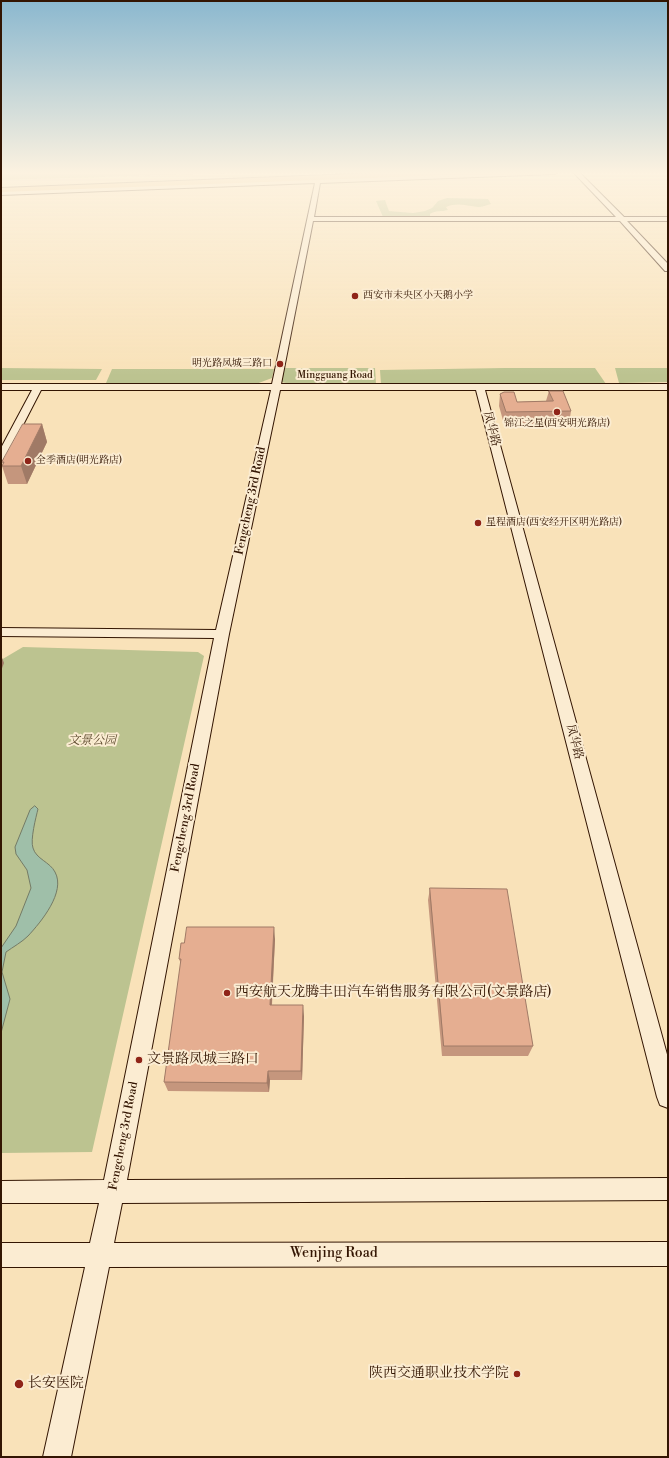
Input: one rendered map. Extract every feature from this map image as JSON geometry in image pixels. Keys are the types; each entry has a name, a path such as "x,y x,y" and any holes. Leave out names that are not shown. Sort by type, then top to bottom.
{"street":[{"name":"Fengcheng 3rd Road","path":"57,1457 113,1192 222,634 307,240"},
{"path":"643,240 668,269"},
{"path":"646,240 668,263"},
{"name":"Mingguang Road","path":"1,387 37,389 668,392"},
{"name":"Mingguang Road","path":"480,390 668,387"},
{"path":"1,458 37,389"},
{"name":"Mingguang Road","path":"1,392 37,389"},
{"name":"凤华路","path":"480,390 668,1097"},
{"path":"1,632 222,634"},
{"path":"1,1192 668,1189"},
{"name":"Wenjing Road","path":"1,1255 99,1253 668,1254"}],"green space":[{"path":"1,368 102,369 96,380 1,380"},
{"path":"282,368 375,368 376,384 286,383 281,382"},
{"path":"595,368 606,384 381,384 380,370"},
{"path":"615,368 668,368 668,382 619,383"},
{"path":"112,369 274,369 272,378 256,384 106,383"},
{"name":"文景公园","path":"23,647 198,652 204,656 92,1152 1,1153 1,660"}],"shaded area":[{"path":"35,806 38,809 33,834 33,848 37,855 55,872 58,880 57,888 55,897 39,923 26,938 6,952 2,972 10,999 1,1033 1,948 16,926 31,888 27,870 16,854 15,847 30,810"}],"building":[{"path":"549,391 563,391 571,411 506,412 500,394 504,392 514,392 517,402 553,401"},
{"path":"23,424 42,424 21,466 2,466 4,462 2,462"},
{"path":"430,888 507,889 533,1046 444,1046"},
{"name":"西安航天龙腾丰田汽车销售服务有限公司(文景路店)","path":"187,927 274,927 270,1005 303,1005 301,1071 268,1071 267,1083 164,1082 181,959 179,959 181,943 184,943"}],"place":[{"name":"西安市未央区小天鹅小学","path":"355,296"},
{"name":"明光路凤城三路口","path":"280,364"},
{"name":"锦江之星(西安明光路店)","path":"557,412"},
{"name":"全季酒店(明光路店)","path":"28,461"},
{"name":"星程酒店(西安经开区明光路店)","path":"478,523"},
{"name":"西安航天龙腾丰田汽车销售服务有限公司(文景路店)","path":"227,993"},
{"name":"文景路凤城三路口","path":"139,1060"},
{"name":"陕西交通职业技术学院","path":"517,1374"},
{"name":"长安医院","path":"19,1384"}]}
